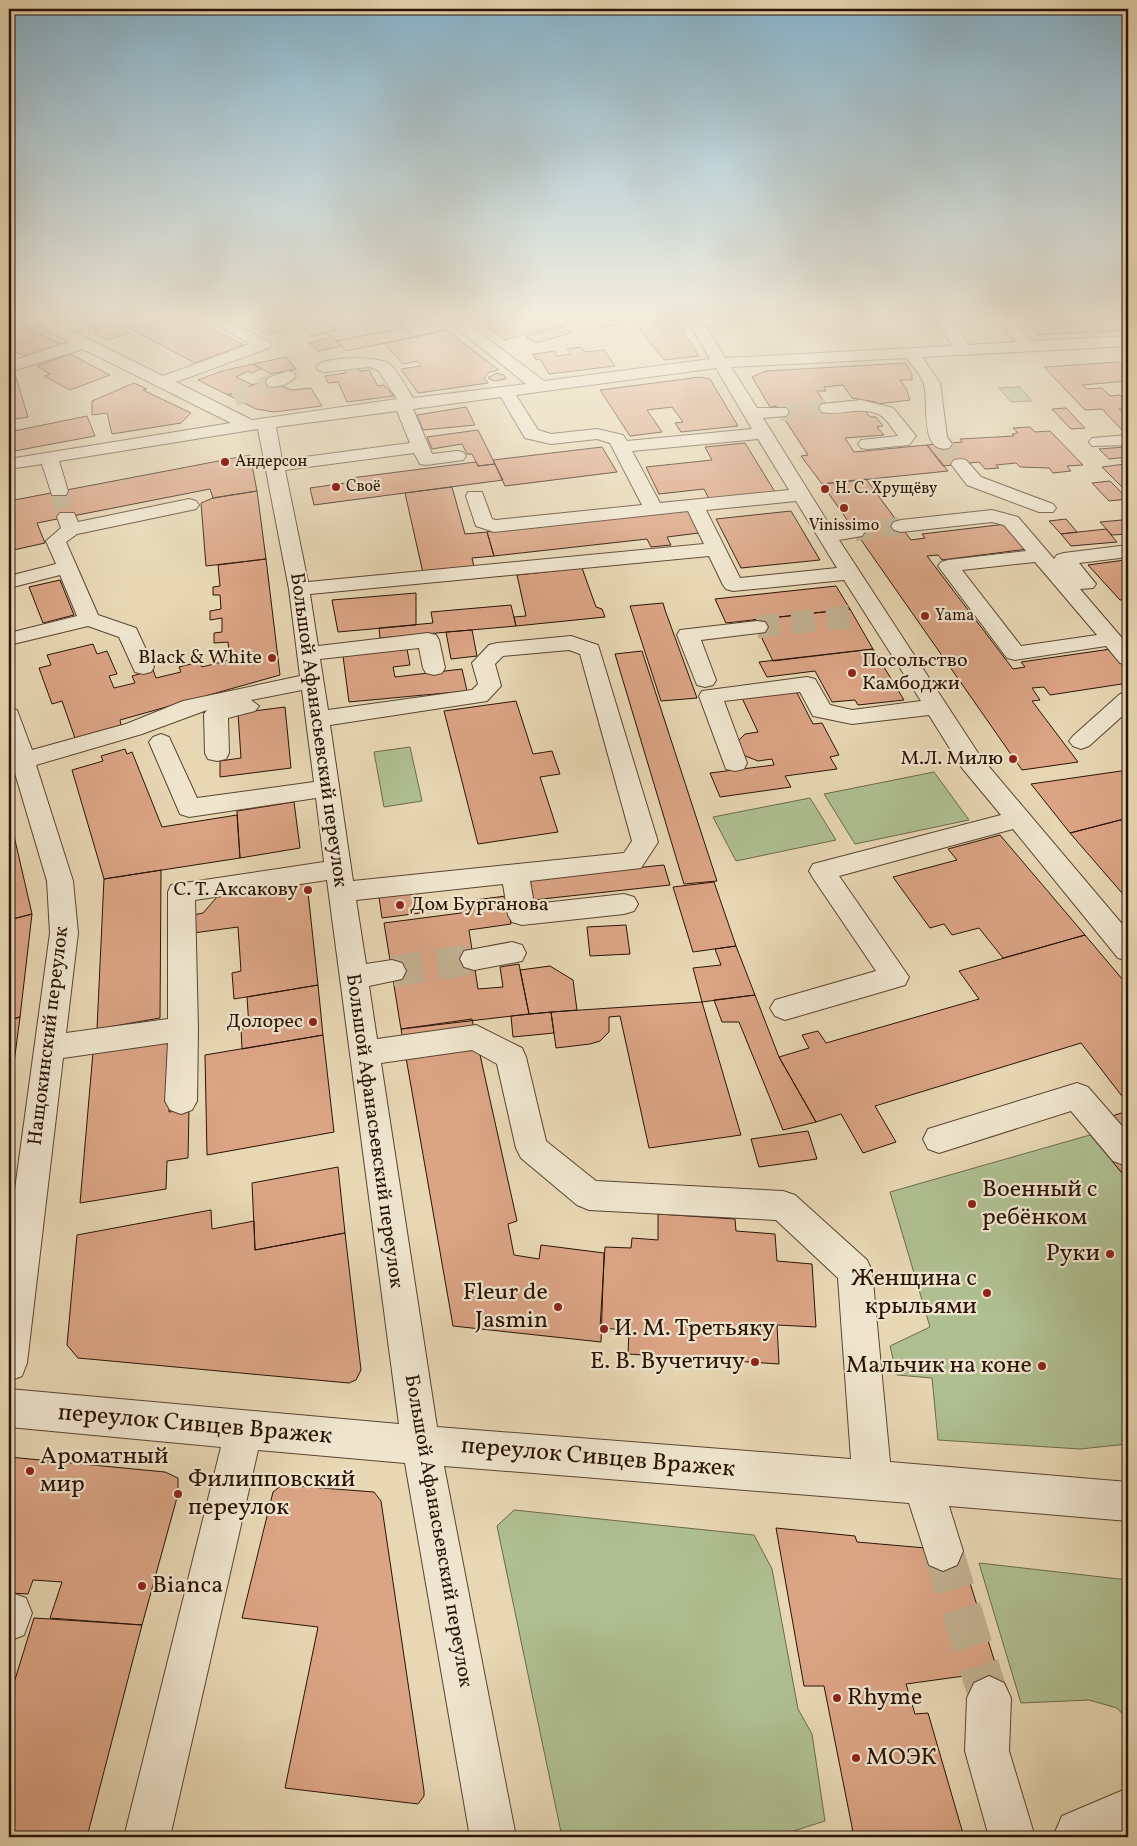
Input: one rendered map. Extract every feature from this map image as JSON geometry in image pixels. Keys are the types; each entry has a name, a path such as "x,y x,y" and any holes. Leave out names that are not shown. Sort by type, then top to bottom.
{"street":[{"path":"207,404 258,424"},
{"path":"213,407 220,404"},
{"path":"9,464 258,424 397,404"},
{"path":"405,404 426,460 457,456"},
{"path":"513,404 531,434 551,440 597,434 617,439 654,509"},
{"path":"745,404 849,573 864,615 933,707 971,762 1128,950"},
{"path":"934,404 938,438 943,444"},
{"path":"828,408 861,405 887,412 906,436 903,441 866,444"},
{"path":"751,414 780,412"},
{"name":"Большой Афанасьевский переулок","path":"258,424 275,466 299,589 412,1399 422,1444 493,1837"},
{"path":"621,447 762,433"},
{"path":"1098,442 1128,440"},
{"path":"275,466 421,447"},
{"path":"49,457 59,491"},
{"path":"960,464 974,481 1046,508"},
{"path":"475,496 483,522 494,526 801,495"},
{"path":"89,619 56,541 69,523 189,505"},
{"path":"694,505 733,585 849,573"},
{"path":"901,526 992,516 1011,522 1128,658"},
{"path":"826,535 855,532"},
{"path":"299,589 716,549"},
{"path":"1098,597 1064,559 1128,551"},
{"path":"1039,555 948,566 1015,652 1112,640"},
{"path":"9,582 67,567"},
{"path":"9,639 89,619 128,633 143,667"},
{"path":"705,680 688,635 757,627"},
{"path":"309,654 428,640 434,668"},
{"path":"180,1101 183,1029 181,892 340,881 515,874 632,861 645,842 590,650 572,643 497,650 483,663 490,686 480,696 315,699 237,707 216,714 217,753"},
{"path":"735,763 710,696 807,684 821,711 852,717 933,707"},
{"path":"24,760 134,729 191,706 287,685 315,699"},
{"path":"1081,741 1128,698"},
{"name":"Нащокинский переулок","path":"9,715 56,863 63,904 64,933 9,1363"},
{"path":"161,742 189,808 327,788"},
{"path":"785,1008 895,977 822,871 1017,819"},
{"path":"515,874 522,915 624,904"},
{"path":"474,959 512,953"},
{"path":"353,977 392,971"},
{"path":"49,1048 183,1029"},
{"path":"363,1053 476,1037 511,1057 532,1148 589,1195 783,1206 855,1271 872,1480"},
{"path":"939,1139 1077,1096 1124,1151"},
{"name":"переулок Сивцев Вражек","path":"9,1408 342,1439 923,1484 1128,1502"},
{"path":"147,1837 244,1429"},
{"path":"923,1484 944,1551"},
{"path":"9,1613 11,1613 9,1620"},
{"path":"989,1698 986,1752 1012,1837"},
{"path":"1078,1832 1128,1811"}],"green space":[{"path":"410,747 422,801 384,807 374,752"},
{"path":"934,772 969,820 855,844 824,794"},
{"path":"810,798 836,840 736,861 713,817"},
{"path":"1090,1135 1128,1180 1128,1444 1080,1449 938,1440 932,1378 897,1375 890,1346 930,1327 890,1192"},
{"path":"514,1510 754,1535 772,1569 798,1709 812,1734 825,1821 775,1837 562,1837 497,1526"},
{"path":"979,1563 1128,1580 1128,1720 1117,1708 1089,1700 1021,1703"}],"building":[{"path":"9,404 24,404 28,417 9,420"},
{"path":"92,404 173,404 191,413 181,423 112,434 107,413 92,415"},
{"path":"246,404 321,404 322,406 274,412 256,409"},
{"path":"609,404 725,404 738,426 681,432 675,423 683,422 672,407 647,410 662,432 630,436"},
{"path":"768,404 826,404 831,412 864,409 870,417 876,417 883,426 877,427 884,435 845,438 854,452 927,445 948,471 822,484 801,456 808,455 776,406 770,407"},
{"path":"1079,404 1128,404 1128,408 1119,409 1128,418 1128,430 1123,431 1102,409 1085,410"},
{"path":"466,407 475,425 423,430 417,415"},
{"path":"1066,408 1085,428 1071,429 1052,409"},
{"path":"87,416 95,436 9,452 9,432"},
{"path":"1030,427 1035,432 1050,431 1083,465 1067,466 1071,471 1053,473 1049,468 1020,467 1016,463 996,465 999,468 985,469 979,462 943,466 927,445 962,442 960,439 1014,436 1012,434 1018,433 1013,428"},
{"path":"478,430 495,464 478,466 472,454 467,454 462,444 432,449 427,437"},
{"path":"745,443 775,492 709,499 704,489 659,494 646,467 712,460 705,447"},
{"path":"602,447 617,472 505,486 493,460"},
{"path":"1125,447 1128,450 1128,457 1109,459 1099,449"},
{"path":"250,455 257,491 213,498 210,489 37,523 45,543 9,551 9,501"},
{"path":"1128,460 1128,493 1102,467 1125,464 1121,461"},
{"path":"476,462 478,466 495,464 503,480 314,505 310,488 352,482 351,478"},
{"path":"866,479 911,540 925,538 922,534 1006,524 1028,549 942,560 938,555 927,556 1013,669 1025,667 1021,662 1111,649 1128,669 1128,683 1050,695 1044,687 1032,688 1040,700 1032,701 1078,762 1022,770 822,484"},
{"path":"1110,481 1128,499 1109,501 1092,483"},
{"path":"452,487 465,534 487,532 494,556 472,558 474,567 423,573 405,493"},
{"path":"257,491 266,559 206,566 201,503 213,498"},
{"path":"688,511 699,533 667,537 671,545 651,547 647,539 494,556 487,532"},
{"path":"791,511 820,560 741,568 716,519"},
{"path":"1066,519 1077,532 1061,534 1049,521"},
{"path":"1122,520 1128,526 1128,534 1112,535 1100,522"},
{"path":"1106,529 1117,542 1071,546 1061,534"},
{"path":"266,559 280,675 120,720 121,725 75,738 62,701 52,704 39,668 51,665 47,655 93,644 97,654 107,651 117,674 109,676 114,688 135,683 132,676 153,670 156,678 181,672 179,667 199,662 202,667 230,660 228,642 214,643 214,633 222,632 222,618 210,620 210,611 221,609 220,595 213,595 213,587 220,586 218,565"},
{"path":"1125,560 1128,564 1128,599 1120,600 1088,565"},
{"path":"582,568 596,607 602,609 605,617 516,626 514,617 526,616 517,575"},
{"path":"60,580 74,615 43,623 29,587"},
{"path":"836,586 850,609 726,623 715,599"},
{"path":"416,593 416,625 338,632 332,600"},
{"path":"663,603 697,698 661,701 630,606"},
{"path":"511,605 516,626 380,638 379,628 433,623 431,612"},
{"path":"850,609 873,649 773,661 753,620"},
{"path":"472,630 477,656 451,659 446,632"},
{"path":"407,649 410,665 393,667 395,677 462,669 467,691 349,702 343,656"},
{"path":"873,649 904,700 858,705 855,700 832,702 815,671 767,677 759,662"},
{"path":"642,651 717,881 684,884 615,654"},
{"path":"796,691 813,724 822,723 839,755 830,757 837,769 785,776 791,787 720,797 710,773 774,765 772,759 758,761 743,755 737,742 745,734 758,732 742,698"},
{"path":"516,701 533,754 552,751 560,774 540,777 558,832 478,844 444,711"},
{"path":"285,707 291,768 220,777 220,761 241,758 238,713"},
{"path":"125,749 127,754 132,752 162,827 237,815 240,858 104,879 72,770 103,761 101,756"},
{"path":"1128,770 1128,818 1070,833 1031,784"},
{"path":"294,802 300,848 240,858 237,811"},
{"path":"9,814 32,914 9,920"},
{"path":"1128,818 1128,900 1070,833"},
{"path":"1000,835 1085,935 1003,958 979,928 952,935 944,924 930,928 893,877 957,860 948,849"},
{"path":"664,865 670,885 533,900 530,879"},
{"path":"161,870 160,1018 97,1029 104,879"},
{"path":"714,882 736,946 693,952 673,887"},
{"path":"307,883 318,985 234,999 232,973 241,971 238,927 193,933 193,915 203,913 217,897"},
{"name":"Дом Бурганова","path":"417,891 420,913 382,918 379,897"},
{"path":"506,896 511,924 469,930 478,989 503,987 500,967 519,964 529,1014 401,1029 384,923 461,913 459,902"},
{"path":"32,914 20,1017 9,1020 9,920"},
{"path":"626,925 630,954 590,956 587,927"},
{"path":"1085,935 1128,986 1128,1104 1081,1043 875,1106 896,1142 863,1153 841,1114 816,1122 779,1057 809,1048 802,1035 818,1031 826,1043 979,999 959,971"},
{"path":"736,946 755,995 702,1002 693,968 721,965 715,949"},
{"path":"550,966 573,980 577,1010 529,1014 520,970"},
{"path":"318,985 323,1035 242,1049 241,1029 249,1027 247,997"},
{"path":"755,995 779,1057 816,1122 783,1130 739,1022 722,1022 714,1000"},
{"path":"702,1002 741,1135 649,1148 620,1016 609,1017 609,1032 600,1041 556,1048 551,1012"},
{"path":"551,1012 554,1033 513,1037 511,1016"},
{"path":"20,1017 9,1101 9,1020"},
{"path":"472,1019 517,1221 508,1224 514,1255 539,1259 541,1245 604,1253 601,1342 453,1326 401,1029"},
{"path":"323,1035 334,1132 207,1155 205,1055"},
{"path":"171,1040 169,1112 189,1109 188,1158 167,1161 166,1189 80,1203 93,1052"},
{"path":"1128,1111 1128,1138 1112,1116"},
{"path":"808,1131 817,1159 759,1167 751,1139"},
{"path":"1128,1155 1128,1180 1112,1161"},
{"path":"338,1167 345,1233 255,1250 252,1183"},
{"path":"211,1210 212,1229 254,1221 255,1250 345,1233 361,1370 356,1380 349,1383 78,1358 67,1345 77,1235"},
{"path":"658,1214 735,1219 736,1231 775,1234 777,1261 812,1264 816,1327 777,1325 779,1364 628,1354 629,1330 600,1328 605,1247 631,1248 632,1238 658,1240"},
{"path":"9,1457 165,1472 178,1478 178,1494 142,1625 50,1618 62,1582 33,1580 28,1594 9,1593"},
{"path":"282,1485 374,1492 381,1501 424,1791 424,1796 418,1804 285,1788 318,1627 242,1618 273,1492"},
{"path":"776,1528 855,1536 857,1542 960,1551 1002,1685 980,1700 969,1690 964,1676 906,1684 915,1714 928,1713 964,1837 854,1837 824,1686 804,1686"},
{"path":"34,1618 142,1625 87,1837 9,1837 9,1699"}],"tunnel":[{"path":"780,412 828,408"},
{"path":"943,444 960,464"},
{"path":"59,491 67,517"},
{"path":"855,532 901,526"},
{"path":"757,627 854,616"},
{"path":"392,971 474,959"},
{"path":"943,1551 989,1698"}],"place":[{"name":"Андерсон","path":"225,462"},
{"name":"Своё","path":"336,487"},
{"name":"Н. С. Хрущёву","path":"825,489"},
{"name":"Vinissimo","path":"844,508"},
{"name":"Yama","path":"925,616"},
{"name":"Black & White","path":"272,658"},
{"name":"Посольство Камбоджи","path":"852,673"},
{"name":"М.Л. Милю","path":"1013,759"},
{"name":"С. Т. Аксакову","path":"308,890"},
{"name":"Дом Бурганова","path":"400,905"},
{"name":"Долорес","path":"313,1022"},
{"name":"Военный с ребёнком","path":"972,1204"},
{"name":"Руки","path":"1110,1254"},
{"name":"Женщина с крыльями","path":"987,1293"},
{"name":"Fleur de Jasmin","path":"558,1307"},
{"name":"И. М. Третьяку","path":"604,1329"},
{"name":"Е. В. Вучетичу","path":"755,1362"},
{"name":"Мальчик на коне","path":"1042,1366"},
{"name":"Ароматный мир","path":"30,1471"},
{"name":"Филипповский переулок","path":"178,1494"},
{"name":"Bianca","path":"142,1586"},
{"name":"Rhyme","path":"837,1698"},
{"name":"МОЭК","path":"856,1758"}]}
